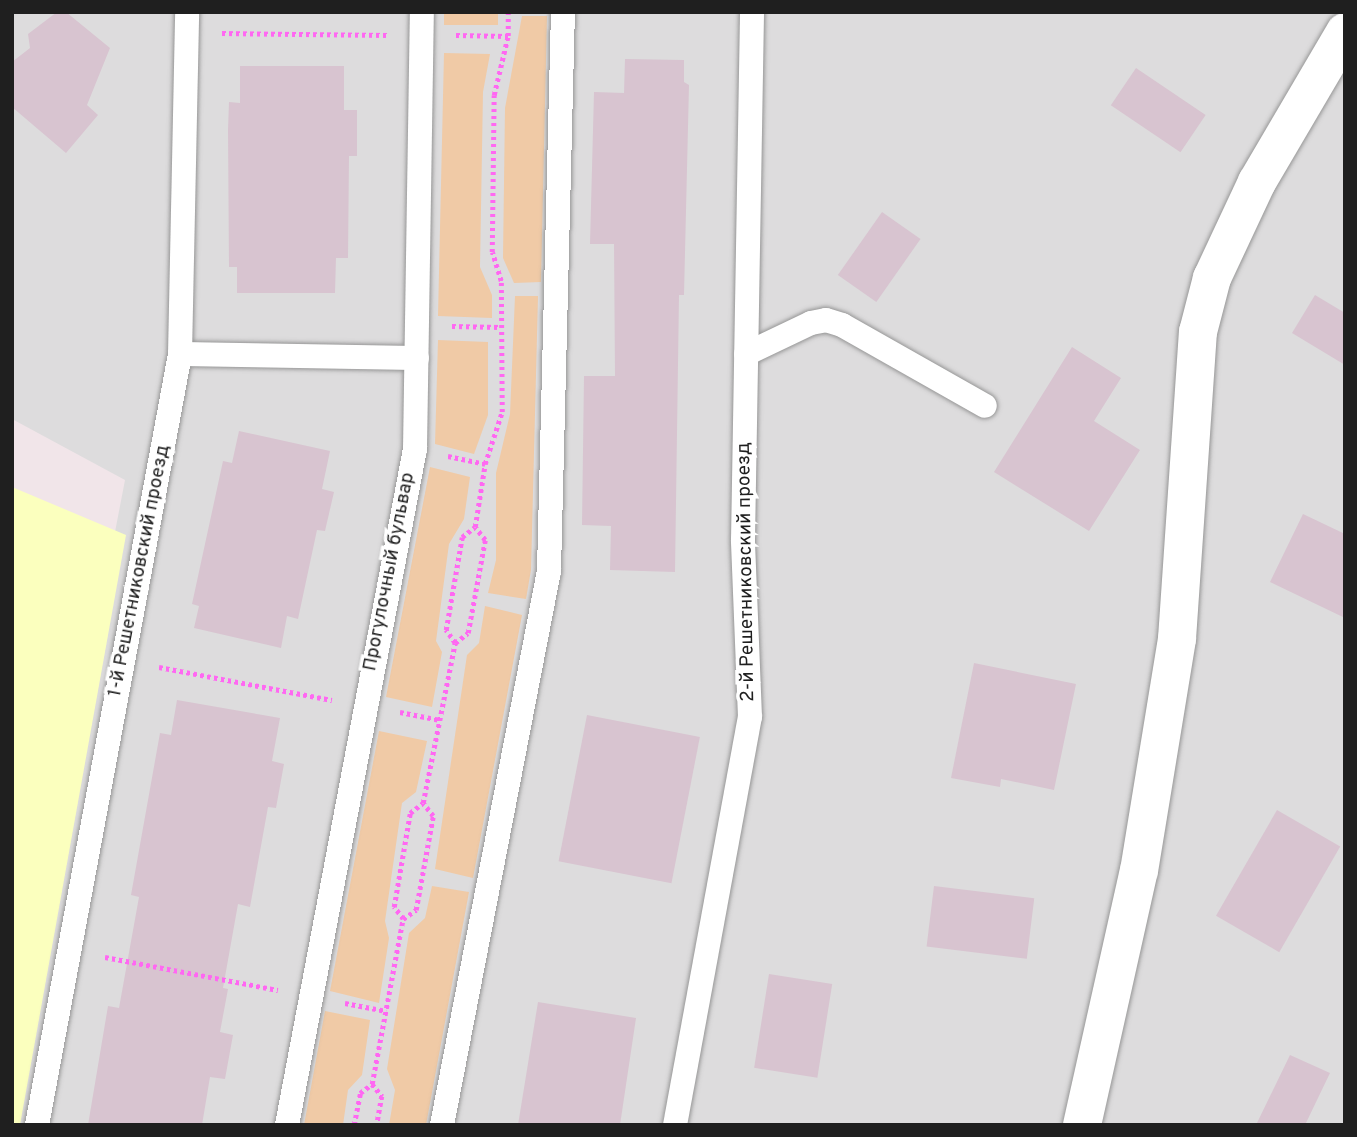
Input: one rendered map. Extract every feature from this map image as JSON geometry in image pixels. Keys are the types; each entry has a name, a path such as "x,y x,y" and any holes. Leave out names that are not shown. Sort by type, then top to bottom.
{"street":[{"path":"1082,1125 1139,871 1177,639 1198,332 1212,278 1257,182 1345,32"}],"lane":[{"path":"442,1125 549,571 563,12"},
{"name":"2-й Решетниковский проезд","path":"675,1125 750,717 743,540 752,12"},
{"name":"1-й Решетниковский проезд","path":"37,1125 180,354 187,22"},
{"name":"Прогулочный бульвар","path":"287,1125 364,705 415,449 422,24"},
{"path":"746,354 810,323 827,320 842,325 985,406"},
{"path":"180,354 417,358"}],"path":[{"path":"455,643 448,639 448,616 462,537 475,527 485,464 502,412 501,281 492,252 494,95 508,36 508,12"},
{"path":"187,22 422,24 508,36"},
{"path":"418,326 500,327"},
{"path":"403,919 396,915 396,893 410,813 423,803 455,643 468,634 483,553 483,531 475,527"},
{"path":"123,660 440,720"},
{"path":"354,1125 360,1093 372,1084 403,919 416,909 433,816 423,803"},
{"path":"70,950 386,1012"},
{"path":"372,1084 382,1096 377,1125"}],"shaded area":[{"path":"12,12 1345,12 1345,1125 12,1125 12,1067 125,480 12,419"},
{"path":"444,12 498,12 498,25 444,25"},
{"path":"522,16 547,16 541,282 514,283 503,258 505,108"},
{"path":"444,53 490,54 483,92 480,267 492,295 492,318 438,316"},
{"path":"515,296 538,296 531,570 526,599 488,593 496,560 496,473 510,414"},
{"path":"438,340 488,342 488,415 474,454 435,444"},
{"path":"430,467 470,477 464,519 449,544 436,641 442,652 432,707 386,697"},
{"path":"485,606 522,615 473,878 435,869 467,655 479,643"},
{"path":"379,731 427,741 416,792 402,803 385,921 389,938 379,1003 330,991"},
{"path":"432,886 469,892 426,1125 389,1125 395,1090 387,1069 409,933 425,918"},
{"path":"325,1011 370,1020 362,1075 348,1090 343,1125 304,1125"}],"green space":[{"path":"12,487 126,535 20,1125 12,1125"}],"building":[{"path":"57,12 66,12 110,48 87,105 98,115 66,153 12,107 12,62 30,48 28,34"},
{"path":"625,59 684,60 684,82 689,85 684,295 679,295 675,572 610,570 611,526 582,525 584,376 615,376 614,244 590,244 594,92 624,93"},
{"path":"240,66 344,66 344,110 357,110 357,156 349,156 348,258 336,258 335,293 237,293 237,267 229,267 228,130 229,102 240,103"},
{"path":"1136,68 1206,115 1180,152 1111,105"},
{"path":"882,212 921,239 876,302 838,275"},
{"path":"1315,295 1345,313 1345,365 1292,333"},
{"path":"1072,347 1121,378 1094,421 1140,450 1089,531 994,472"},
{"path":"239,431 330,451 322,489 334,492 325,531 317,530 298,619 287,616 281,648 194,628 199,606 192,604 223,461 232,463"},
{"path":"1303,514 1345,534 1345,618 1270,582"},
{"path":"974,663 1076,684 1054,790 1001,779 1000,787 951,778"},
{"path":"177,700 280,718 272,761 284,764 276,808 268,807 250,907 238,904 223,988 228,989 220,1032 233,1035 225,1079 210,1077 202,1125 88,1125 108,1006 119,1008 139,897 131,895 160,733 171,735"},
{"path":"587,715 700,737 671,883 559,861"},
{"path":"1277,810 1340,846 1279,952 1216,916"},
{"path":"934,886 1034,898 1027,959 927,947"},
{"path":"769,974 832,984 817,1078 754,1068"},
{"path":"538,1002 636,1018 620,1125 518,1125"},
{"path":"1290,1055 1330,1073 1305,1125 1256,1125"}]}
